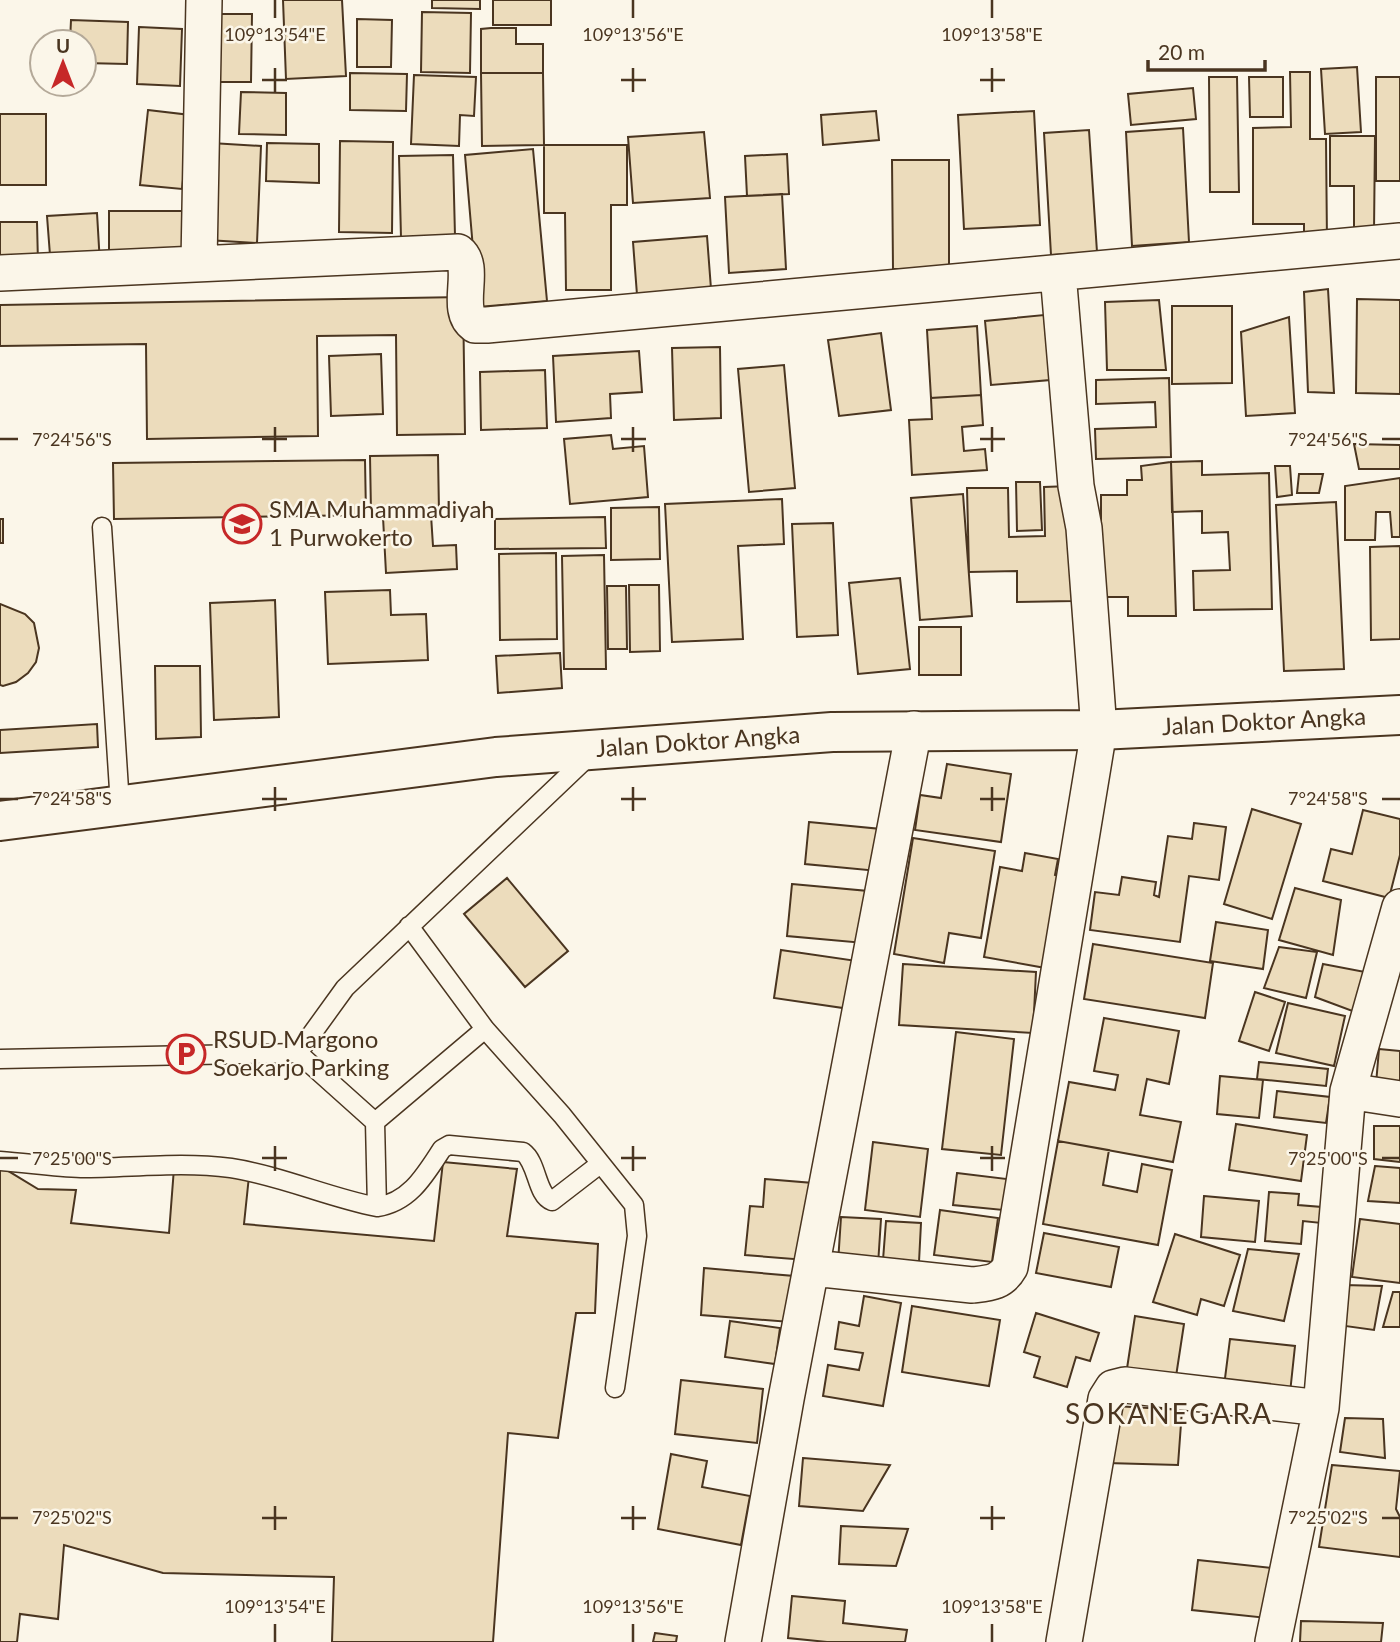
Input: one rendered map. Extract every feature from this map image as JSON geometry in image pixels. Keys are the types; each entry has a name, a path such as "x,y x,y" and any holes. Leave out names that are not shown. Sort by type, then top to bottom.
{"street":[{"path":"199,262 204,0"},
{"path":"0,273 458,252 465,262 467,312 475,325 1400,241"},
{"path":"813,1268 972,1285 992,1283 1004,1278 1010,1267 1099,730 1084,528 1076,486 1058,273"},
{"name":"Jalan Doktor Angka","path":"0,821 456,761 595,750 914,729 1099,730 1400,715"},
{"path":"743,1642 786,1399 914,729"},
{"path":"1273,1642 1321,1408 1348,1091 1400,907"},
{"path":"1348,1091 1400,1099"},
{"path":"1064,1642 1106,1399 1113,1388 1125,1385 1321,1408"}],"lane":[{"path":"102,527 120,805"},
{"path":"298,1052 345,988 595,750"},
{"path":"408,926 485,1029 562,1115 634,1205 637,1217 615,1388"},
{"path":"375,1122 485,1029"},
{"path":"0,1059 298,1052 375,1122 377,1207"},
{"path":"0,1161 80,1168 166,1163 231,1168 299,1183 337,1199 377,1207 392,1205 410,1194 442,1149 449,1145 523,1152 531,1159 547,1200 552,1201 600,1164"}],"building":[{"path":"283,0 342,0 346,76 286,79"},
{"path":"432,0 480,0 480,9 432,8"},
{"path":"493,0 551,0 551,25 493,25"},
{"path":"422,12 471,13 470,73 421,72"},
{"path":"220,14 252,14 251,82 219,82"},
{"path":"357,19 392,20 391,67 357,67"},
{"path":"71,20 128,22 127,64 98,63 98,28 71,28"},
{"path":"139,27 182,29 180,86 137,84"},
{"path":"516,28 516,44 543,44 543,73 481,73 481,29"},
{"path":"1357,67 1361,132 1325,134 1321,69"},
{"path":"1290,72 1310,72 1310,139 1326,139 1327,242 1304,242 1304,224 1253,224 1253,128 1291,127"},
{"path":"350,73 407,74 406,111 350,110"},
{"path":"481,73 543,73 544,145 482,146"},
{"path":"414,75 476,77 474,116 460,115 459,146 411,144"},
{"path":"1209,77 1237,77 1239,192 1210,192"},
{"path":"1249,77 1283,77 1283,117 1250,117"},
{"path":"1376,77 1400,77 1400,181 1376,181"},
{"path":"1193,88 1196,119 1131,125 1128,94"},
{"path":"241,92 286,93 286,135 239,134"},
{"path":"148,110 190,115 182,189 140,185"},
{"path":"876,111 879,140 823,145 821,115"},
{"path":"1034,111 1040,225 964,229 958,115"},
{"path":"0,114 46,114 46,185 0,185"},
{"path":"1183,128 1189,242 1132,246 1126,132"},
{"path":"1089,130 1097,252 1051,255 1044,133"},
{"path":"704,132 710,198 633,203 628,137"},
{"path":"1330,136 1375,136 1374,232 1354,231 1354,186 1330,186"},
{"path":"340,141 393,142 392,233 339,232"},
{"path":"211,143 261,146 257,243 207,240"},
{"path":"267,143 319,144 319,183 266,181"},
{"path":"544,145 627,145 627,205 611,205 611,290 566,290 565,213 544,213"},
{"path":"533,149 547,301 478,307 465,155"},
{"path":"787,154 789,194 747,196 745,156"},
{"path":"453,155 455,236 401,238 399,156"},
{"path":"892,160 949,160 949,269 893,269"},
{"path":"782,194 786,269 729,273 725,197"},
{"path":"109,211 182,211 182,251 109,251"},
{"path":"97,213 100,264 51,268 47,216"},
{"path":"0,222 37,222 38,263 0,264"},
{"path":"707,236 712,302 638,308 633,242"},
{"path":"1328,289 1334,393 1308,392 1304,292"},
{"path":"463,297 465,434 397,435 396,335 317,336 318,436 147,439 146,344 0,346 0,305"},
{"path":"1357,299 1400,300 1400,394 1356,393"},
{"path":"1159,300 1166,370 1107,370 1105,302"},
{"path":"1172,306 1232,306 1232,383 1172,384"},
{"path":"1044,315 1050,380 991,385 985,321"},
{"path":"1289,317 1295,413 1246,416 1241,332"},
{"path":"977,326 981,395 931,398 927,330"},
{"path":"881,333 891,410 839,416 828,340"},
{"path":"720,347 721,418 674,420 672,348"},
{"path":"639,351 642,392 610,394 611,418 556,422 553,356"},
{"path":"381,354 383,414 331,416 329,356"},
{"path":"784,365 795,488 749,492 738,369"},
{"path":"545,370 547,428 481,430 480,372"},
{"path":"1169,378 1171,457 1096,459 1095,429 1156,427 1155,402 1096,404 1096,380"},
{"path":"981,395 983,425 962,427 964,451 985,449 987,470 912,475 909,420 932,419 931,398"},
{"path":"611,435 613,449 644,446 648,497 570,504 564,439"},
{"path":"1354,444 1400,445 1400,469 1359,469"},
{"path":"438,455 439,512 371,512 370,456"},
{"path":"365,460 366,515 114,519 113,463"},
{"path":"1202,461 1202,475 1269,473 1272,609 1194,610 1193,571 1230,570 1228,532 1202,533 1202,511 1172,512 1171,462"},
{"path":"1171,462 1176,616 1128,616 1128,597 1101,597 1101,495 1127,495 1127,480 1142,480 1141,466"},
{"path":"1275,466 1290,466 1292,495 1277,497"},
{"path":"1299,474 1323,474 1319,493 1297,493"},
{"path":"1400,478 1400,537 1392,537 1390,512 1376,512 1375,540 1345,540 1345,486"},
{"path":"1016,482 1040,482 1042,530 1017,531"},
{"path":"1071,486 1073,601 1017,602 1017,571 969,572 967,488 1008,488 1009,537 1045,536 1044,487"},
{"path":"963,494 972,616 920,620 911,498"},
{"path":"782,499 784,544 738,546 743,639 672,642 665,504"},
{"path":"1336,502 1344,669 1284,671 1276,505"},
{"path":"659,507 660,559 611,560 611,508"},
{"path":"431,515 433,546 456,545 457,569 386,573 383,517"},
{"path":"605,517 606,548 495,549 495,519"},
{"path":"0,519 3,519 3,543 0,543"},
{"path":"833,523 838,635 797,637 792,524"},
{"path":"1400,546 1400,639 1371,640 1370,547"},
{"path":"556,553 557,639 500,640 499,554"},
{"path":"604,555 606,669 564,669 562,556"},
{"path":"900,578 910,669 858,674 849,583"},
{"path":"629,585 659,585 660,651 630,652"},
{"path":"607,586 626,586 627,649 608,649"},
{"path":"390,590 391,615 426,614 428,660 328,664 325,592"},
{"path":"275,600 279,717 214,720 210,603"},
{"path":"0,604 25,614 34,623 39,648 36,662 28,673 16,682 3,686 0,685"},
{"path":"919,627 961,627 961,675 919,675"},
{"path":"560,653 562,688 498,693 496,656"},
{"path":"155,666 200,666 201,737 156,739"},
{"path":"97,724 98,747 0,753 0,730"},
{"path":"947,764 1011,774 1001,842 915,830 920,795 941,798"},
{"path":"1252,809 1301,824 1272,919 1224,904"},
{"path":"1363,810 1400,819 1400,855 1389,898 1323,881 1331,849 1352,854"},
{"path":"809,822 881,829 878,871 805,864"},
{"path":"1194,823 1226,827 1219,880 1189,876 1180,942 1090,930 1095,892 1119,895 1122,877 1156,882 1154,895 1159,897 1168,836 1192,839"},
{"path":"913,838 995,851 981,938 949,933 944,963 894,954"},
{"path":"1025,853 1058,859 1055,875 1067,877 1051,969 984,957 1000,867 1022,871"},
{"path":"507,878 568,951 525,987 464,914"},
{"path":"792,884 868,891 864,943 787,936"},
{"path":"1295,888 1341,900 1333,955 1279,940"},
{"path":"1216,922 1268,930 1263,969 1210,961"},
{"path":"1093,944 1213,963 1205,1018 1084,999"},
{"path":"1279,947 1317,952 1306,998 1264,988"},
{"path":"781,950 857,961 850,1009 774,998"},
{"path":"903,964 1036,972 1033,1033 899,1025"},
{"path":"1323,964 1365,972 1355,1012 1315,997"},
{"path":"1255,992 1285,1002 1269,1051 1239,1041"},
{"path":"1288,1003 1345,1016 1334,1066 1276,1053"},
{"path":"1104,1018 1179,1031 1169,1084 1147,1079 1140,1115 1181,1122 1173,1162 1058,1141 1069,1082 1115,1090 1118,1075 1094,1071"},
{"path":"956,1032 1014,1039 1001,1155 942,1149"},
{"path":"1379,1049 1400,1051 1400,1087 1376,1084"},
{"path":"1259,1062 1328,1069 1326,1086 1257,1079"},
{"path":"1220,1076 1263,1080 1259,1118 1217,1114"},
{"path":"1277,1091 1330,1097 1326,1123 1274,1117"},
{"path":"1236,1124 1307,1135 1301,1181 1229,1170"},
{"path":"1374,1126 1400,1126 1400,1162 1374,1159"},
{"path":"1058,1141 1109,1150 1103,1185 1137,1192 1142,1164 1172,1170 1158,1245 1043,1224"},
{"path":"873,1142 928,1149 920,1217 865,1210"},
{"path":"443,1162 517,1169 507,1236 598,1244 595,1313 576,1313 558,1438 508,1433 493,1642 332,1642 334,1577 163,1573 64,1545 58,1619 20,1614 17,1642 0,1642 0,1166 38,1189 76,1190 71,1223 169,1233 174,1168 249,1176 244,1224 434,1241"},
{"path":"1375,1166 1400,1168 1400,1203 1368,1201"},
{"path":"957,1173 1007,1179 1003,1210 953,1205"},
{"path":"765,1179 813,1183 806,1260 745,1255 750,1206 763,1207"},
{"path":"1269,1192 1299,1194 1298,1205 1322,1207 1321,1223 1303,1221 1301,1244 1265,1241"},
{"path":"1204,1196 1259,1201 1255,1242 1201,1237"},
{"path":"940,1210 998,1218 992,1262 934,1255"},
{"path":"841,1217 881,1219 878,1265 838,1263"},
{"path":"1360,1219 1400,1224 1400,1283 1352,1277"},
{"path":"886,1221 921,1223 919,1262 883,1260"},
{"path":"1044,1233 1119,1247 1111,1287 1036,1273"},
{"path":"1175,1234 1240,1255 1224,1306 1201,1299 1197,1315 1153,1302"},
{"path":"1248,1249 1299,1254 1284,1321 1233,1311"},
{"path":"704,1268 794,1276 790,1322 701,1315"},
{"path":"1344,1285 1382,1286 1374,1330 1345,1326"},
{"path":"1393,1292 1400,1292 1400,1327 1383,1327"},
{"path":"864,1296 901,1303 883,1406 823,1396 828,1365 859,1370 863,1353 835,1349 839,1322 859,1326"},
{"path":"912,1306 1000,1320 989,1386 902,1372"},
{"path":"1036,1313 1099,1333 1090,1361 1076,1357 1067,1387 1034,1377 1040,1357 1024,1352"},
{"path":"1135,1316 1184,1324 1175,1383 1126,1375"},
{"path":"730,1321 780,1328 775,1364 725,1357"},
{"path":"1230,1339 1295,1346 1290,1393 1224,1386"},
{"path":"681,1380 763,1389 757,1443 675,1434"},
{"path":"1115,1406 1182,1410 1178,1465 1107,1463"},
{"path":"1345,1418 1383,1419 1385,1458 1340,1452"},
{"path":"671,1454 707,1461 702,1487 750,1496 741,1545 658,1529"},
{"path":"803,1458 890,1465 863,1511 799,1506"},
{"path":"1332,1465 1400,1471 1396,1509 1400,1517 1400,1557 1319,1547"},
{"path":"841,1526 908,1529 896,1566 839,1564"},
{"path":"1198,1560 1273,1568 1267,1618 1192,1610"},
{"path":"792,1596 845,1601 843,1623 907,1630 905,1642 827,1642 788,1638"},
{"path":"1301,1621 1383,1623 1381,1642 1300,1642"},
{"path":"655,1633 677,1636 676,1642 653,1642"}],"place":[{"name":"SMA Muhammadiyah 1 Purwokerto","path":"242,524"},
{"name":"RSUD Margono Soekarjo Parking","path":"186,1054"}],"district":[{"name":"SOKANEGARA","path":"1169,1414"}]}
